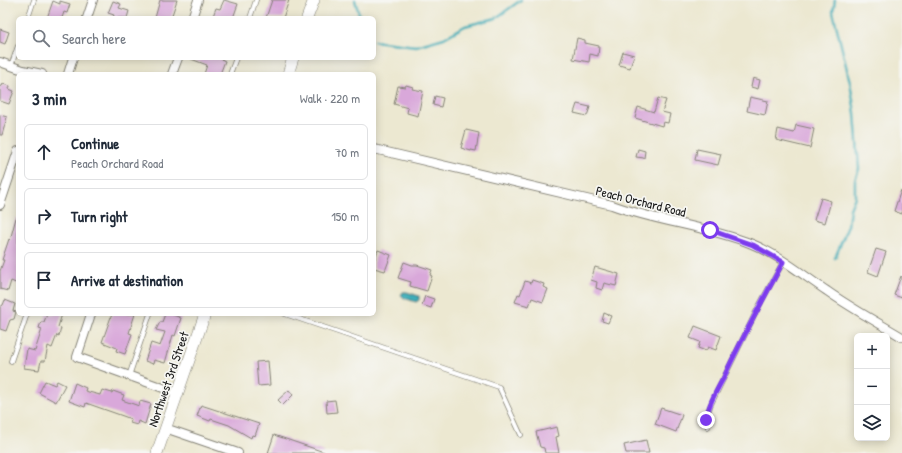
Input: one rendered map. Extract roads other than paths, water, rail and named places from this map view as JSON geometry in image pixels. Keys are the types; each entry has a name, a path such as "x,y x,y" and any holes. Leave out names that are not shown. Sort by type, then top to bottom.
{"street":[{"path":"88,16 93,0"},
{"path":"193,16 198,0"},
{"path":"308,16 314,0"},
{"path":"69,72 72,60"},
{"path":"173,72 177,60"},
{"path":"289,72 292,60"},
{"path":"0,62 32,72"},
{"name":"Peach Orchard Road","path":"376,149 612,205 640,215 706,229 753,245 783,262 855,310 902,337"},
{"path":"0,204 16,157"},
{"path":"90,316 77,357 177,394"},
{"name":"Northwest 3rd Street","path":"157,453 204,316"},
{"path":"165,428 238,453"}],"lane":[{"path":"29,16 34,0"},
{"path":"251,16 256,0"},
{"path":"11,66 16,52"},
{"path":"231,72 235,60"},
{"path":"708,427 706,424 707,413 711,404 738,347 783,262"},
{"path":"11,361 26,316"},
{"path":"129,376 149,316"},
{"path":"291,316 499,387 521,435"}],"water":[{"path":"403,292 419,296 419,300 416,302 404,298 401,295"}],"waterway":[{"path":"355,0 359,16"},
{"path":"376,41 416,46 444,38 465,26 496,18 521,0"},
{"path":"835,0 833,12 850,82 855,113 859,169 855,180 855,197 850,209 848,226 835,258"}]}
